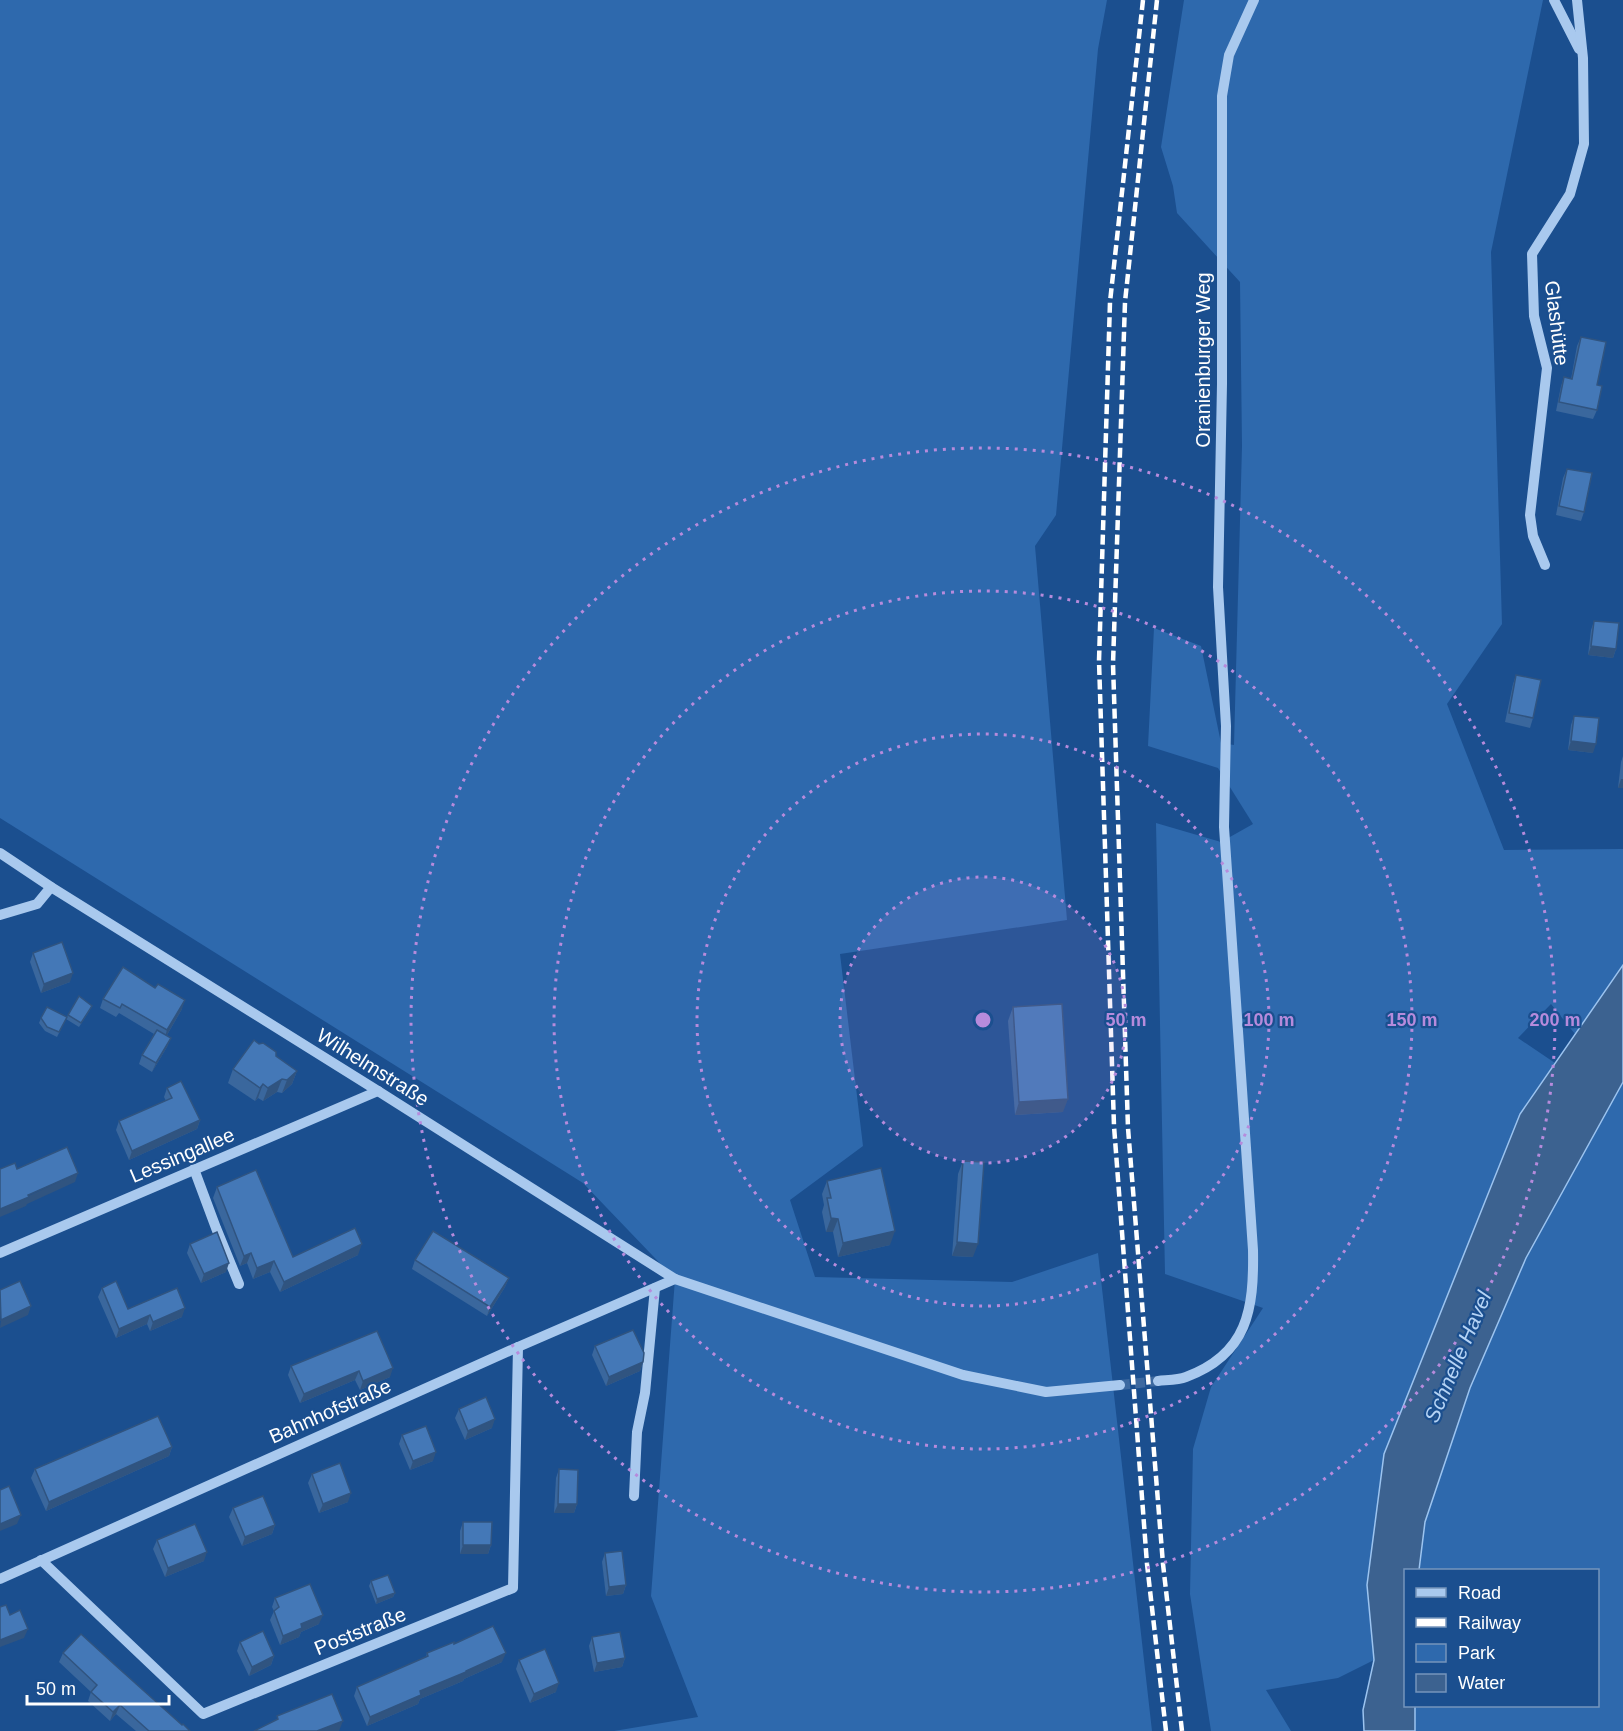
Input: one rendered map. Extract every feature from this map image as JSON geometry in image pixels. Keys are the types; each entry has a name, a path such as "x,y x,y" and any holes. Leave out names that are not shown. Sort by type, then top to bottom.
{"street":[{"name":"Oranienburger Weg","path":"1158,1381 1185,1378 1217,1361 1235,1343 1247,1318 1254,1285 1253,1238 1224,827 1226,726 1218,587 1222,384 1222,96 1229,55 1254,0"},
{"path":"1554,0 1583,58"},
{"name":"Glashütte","path":"1545,565 1533,536 1530,514 1547,368 1534,316 1532,254 1569,194 1584,144 1583,58 1577,0"},
{"name":"Wilhelmstraße","path":"0,853 675,1279 963,1376 1046,1392 1120,1385"},
{"path":"0,915 37,904 51,887"},
{"name":"Lessingallee","path":"0,1253 378,1090"},
{"path":"194,1169 239,1284"},
{"name":"Bahnhofstraße","path":"0,1579 675,1279"},
{"path":"634,1496 637,1432 645,1393 656,1288"},
{"name":"Poststraße","path":"41,1560 203,1714 513,1588 518,1347"}],"green space":[{"path":"0,0 1107,0 1098,49 1056,515 1035,546 1067,920 840,954 863,1146 790,1200 815,1277 1012,1282 1098,1253 1152,1731 614,1731 698,1717 651,1596 675,1279 583,1183 0,818"},
{"path":"1184,0 1543,0 1491,252 1502,624 1447,704 1504,850 1623,849 1623,965 1575,1034 1551,1004 1518,1038 1555,1063 1520,1114 1384,1454 1367,1585 1374,1660 1338,1678 1266,1690 1291,1731 1211,1731 1190,1594 1193,1449 1211,1387 1263,1308 1165,1274 1156,823 1221,842 1253,824 1218,768 1148,746 1154,628 1201,646 1221,743 1234,745 1242,446 1240,282 1177,213 1173,186 1161,147"},
{"path":"1623,1082 1623,1731 1415,1731 1415,1707 1599,1707 1599,1569 1419,1569 1425,1522 1470,1388 1526,1258"}],"water":[{"name":"Schnelle Havel","path":"1623,965 1623,1082 1526,1258 1470,1388 1425,1522 1419,1569 1404,1569 1404,1707 1415,1707 1415,1731 1364,1731 1363,1710 1374,1660 1367,1585 1384,1454 1520,1114"}],"building":[{"path":"1581,337 1606,342 1597,385 1602,386 1597,410 1559,402 1564,377 1572,379"},
{"path":"1567,469 1592,473 1584,512 1559,506"},
{"path":"1594,621 1619,623 1616,649 1591,646"},
{"path":"1516,675 1541,680 1533,718 1509,713"},
{"path":"1574,716 1599,718 1596,744 1571,741"},
{"path":"62,942 73,973 44,984 33,953"},
{"path":"123,967 155,988 158,984 185,1000 167,1030 122,1004 120,1008 103,999"},
{"path":"79,996 92,1006 81,1023 68,1015"},
{"path":"1062,1004 1068,1099 1019,1102 1013,1007"},
{"path":"47,1007 67,1017 59,1032 47,1027 41,1018"},
{"path":"157,1030 171,1038 156,1063 142,1055"},
{"path":"254,1040 276,1052 276,1056 297,1071 287,1080 282,1079 268,1088 263,1084 260,1088 233,1069"},
{"path":"181,1081 200,1120 132,1151 119,1121 172,1098 167,1088"},
{"path":"67,1147 78,1173 0,1209 0,1169 15,1163 17,1169"},
{"path":"963,1161 984,1162 978,1244 957,1242"},
{"path":"881,1168 895,1231 843,1243 838,1219 831,1218 827,1198 831,1198 827,1181"},
{"path":"256,1170 293,1257 355,1228 362,1244 284,1282 274,1261 257,1268 251,1253 244,1256 217,1187"},
{"path":"433,1231 509,1278 490,1307 415,1260"},
{"path":"217,1232 229,1263 204,1274 190,1244"},
{"path":"20,1281 31,1306 1,1320 0,1290"},
{"path":"116,1281 128,1309 177,1288 185,1308 153,1322 150,1315 119,1329 102,1288"},
{"path":"633,1330 644,1353 643,1362 609,1377 595,1346"},
{"path":"377,1331 393,1368 363,1381 359,1371 304,1394 291,1366"},
{"path":"486,1397 495,1419 468,1431 459,1409"},
{"path":"158,1416 172,1447 49,1502 35,1469"},
{"path":"426,1426 436,1452 413,1461 402,1435"},
{"path":"340,1463 351,1493 323,1504 312,1474"},
{"path":"559,1469 578,1470 577,1504 558,1504"},
{"path":"9,1486 21,1515 0,1524 0,1490"},
{"path":"263,1496 275,1525 245,1537 233,1508"},
{"path":"463,1522 492,1522 491,1545 463,1545"},
{"path":"195,1524 207,1552 168,1568 157,1540"},
{"path":"622,1551 626,1585 609,1587 605,1553"},
{"path":"388,1575 395,1593 377,1599 371,1581"},
{"path":"310,1584 323,1615 301,1624 302,1628 283,1636 274,1611 279,1607 275,1598"},
{"path":"6,1605 10,1615 20,1610 28,1629 0,1640 0,1607"},
{"path":"493,1626 506,1653 420,1691 421,1695 370,1717 357,1687 428,1656 427,1653 454,1642 454,1644"},
{"path":"263,1631 274,1656 252,1667 240,1642"},
{"path":"620,1632 625,1658 597,1663 592,1637"},
{"path":"81,1634 190,1731 149,1731 120,1705 113,1712 91,1692 97,1685 63,1653"},
{"path":"545,1649 559,1683 534,1694 519,1660"},
{"path":"332,1694 343,1721 317,1731 254,1731 278,1719 277,1716"}],"tunnel":[{"path":"1120,1385 1158,1381"}],"railway":[{"path":"1143,0 1110,302 1099,661 1114,1126 1147,1564 1166,1731"},
{"path":"1157,0 1125,302 1113,664 1128,1128 1163,1564 1182,1731"}]}
